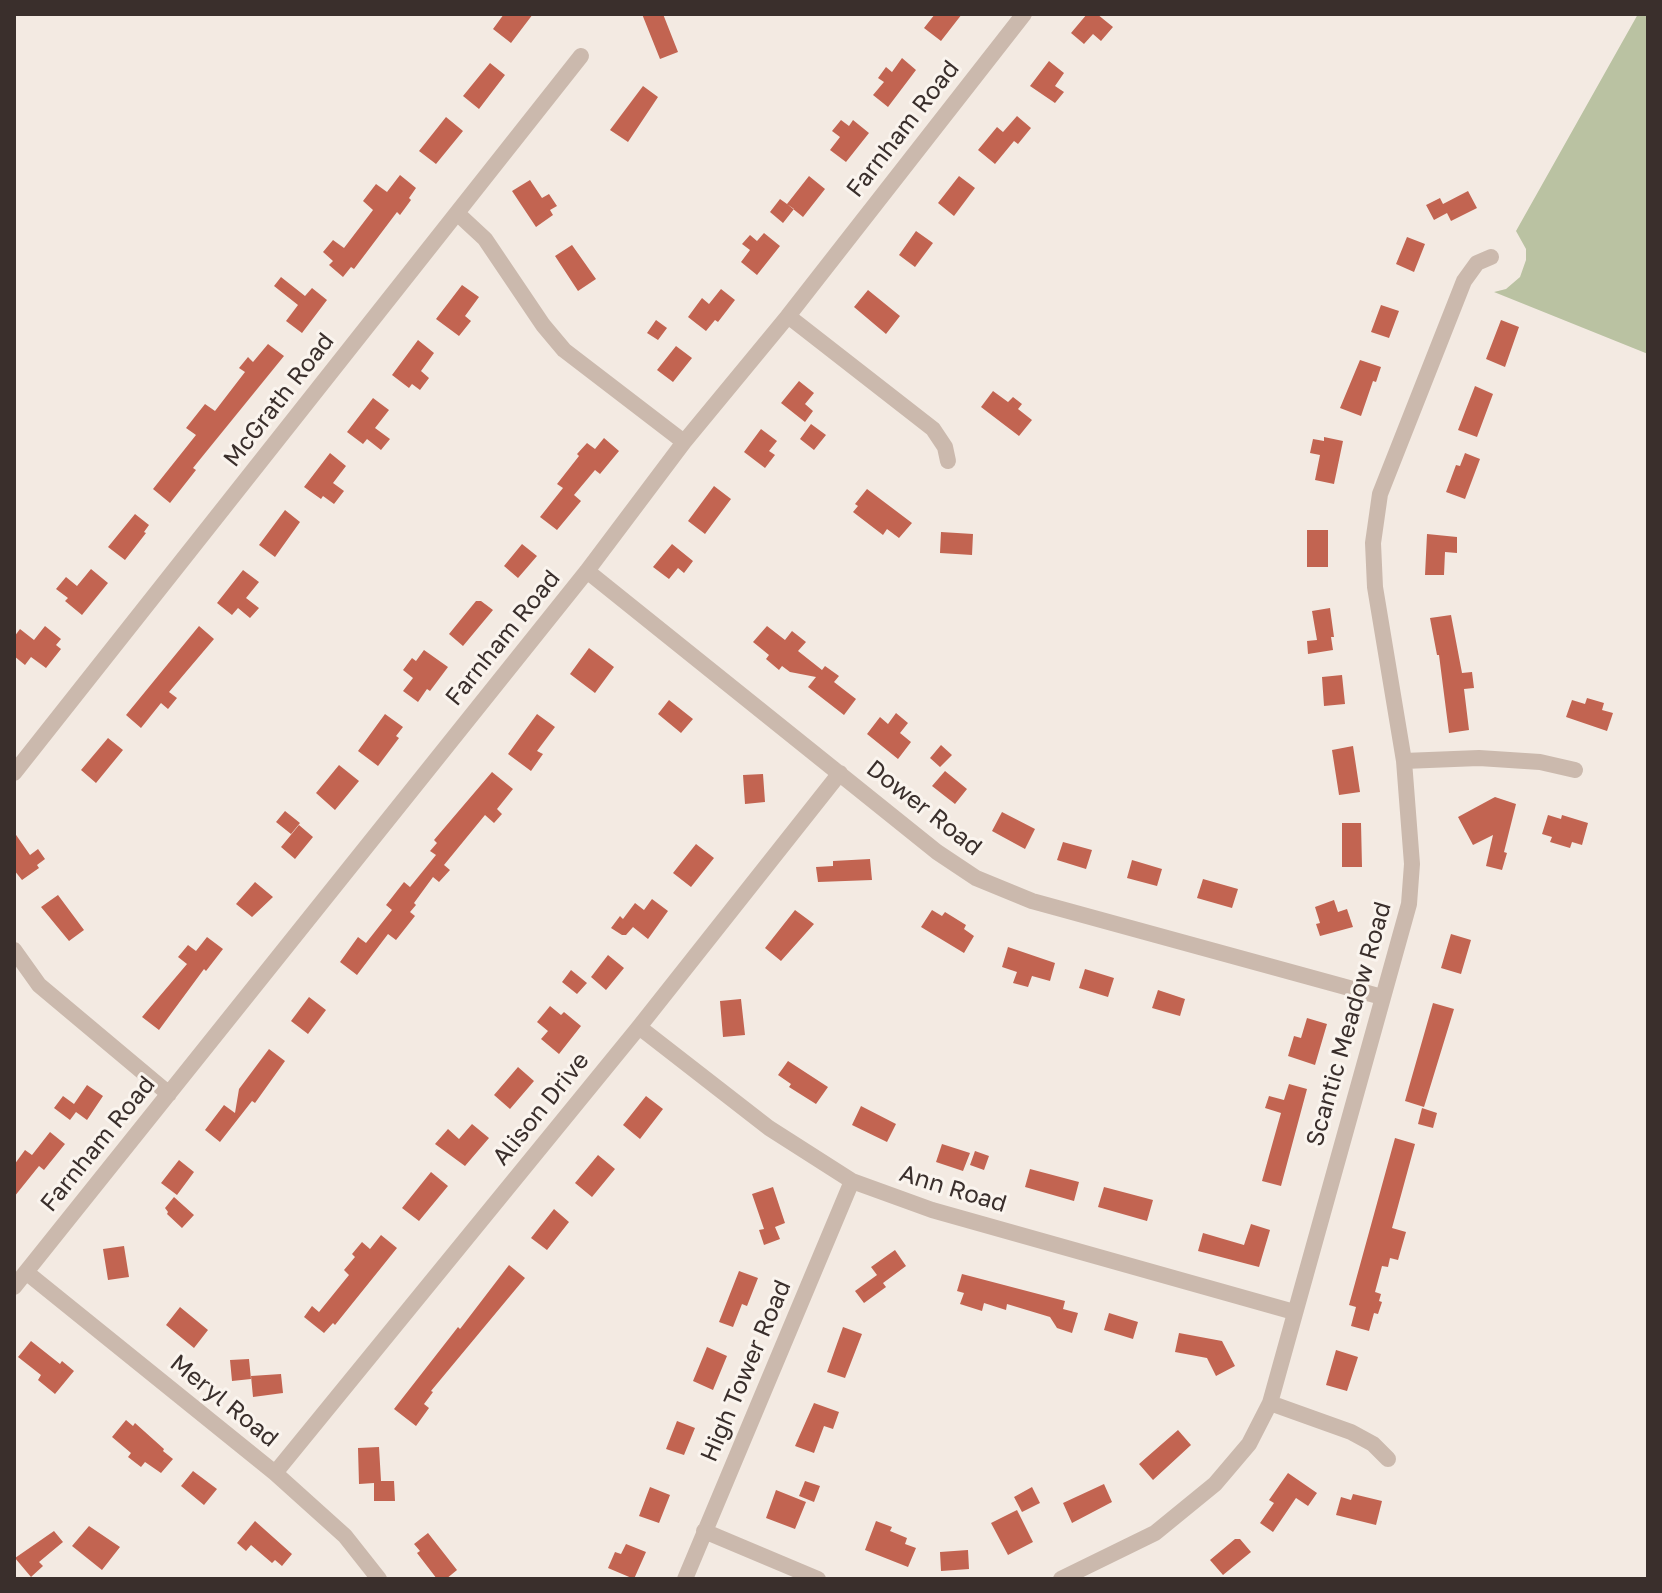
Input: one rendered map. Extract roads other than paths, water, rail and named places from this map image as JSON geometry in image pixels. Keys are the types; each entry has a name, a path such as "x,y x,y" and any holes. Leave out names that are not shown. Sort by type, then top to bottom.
{"street":[{"name":"Farnham Road","path":"14,1287 587,571 684,442 788,316 1024,14"},
{"name":"McGrath Road","path":"14,773 581,56"},
{"path":"457,213 485,239 543,325 564,350 684,442"},
{"name":"Scantic Meadow Road","path":"1061,1579 1155,1533 1215,1484 1249,1444 1270,1403 1409,904 1412,864 1404,761 1375,587 1373,543 1380,494 1464,281 1477,263 1491,257"},
{"path":"788,316 933,429 945,447 948,461"},
{"name":"Dower Road","path":"587,571 950,861 976,878 1032,901 1382,997"},
{"path":"1404,761 1479,758 1540,762 1575,770"},
{"name":"Alison Drive","path":"275,1473 639,1027 840,773"},
{"path":"14,950 39,985 169,1094"},
{"name":"Ann Road","path":"639,1027 769,1128 852,1181 932,1210 1294,1312"},
{"name":"High Tower Road","path":"685,1579 852,1181"},
{"name":"Meryl Road","path":"26,1272 275,1473 345,1536 379,1579"},
{"path":"1270,1403 1351,1432 1373,1444 1388,1459"},
{"path":"704,1531 818,1579"}]}
